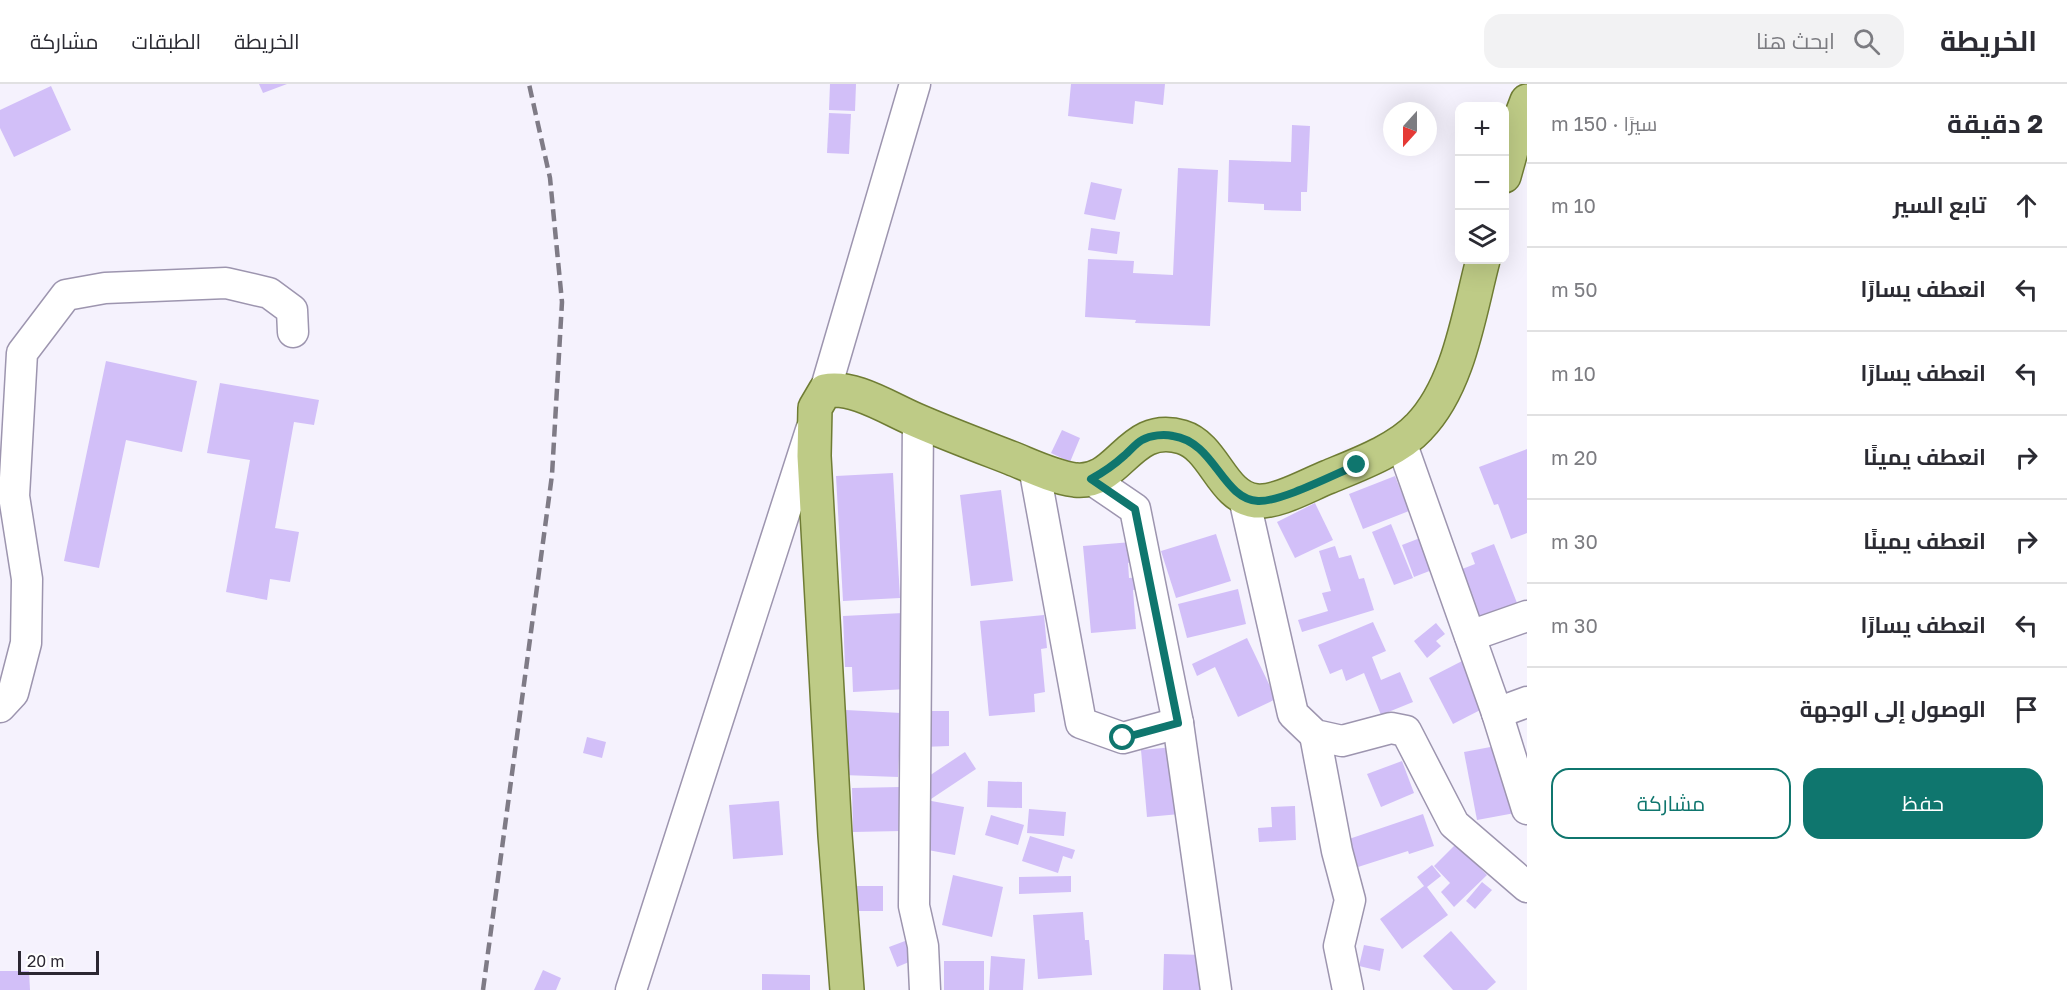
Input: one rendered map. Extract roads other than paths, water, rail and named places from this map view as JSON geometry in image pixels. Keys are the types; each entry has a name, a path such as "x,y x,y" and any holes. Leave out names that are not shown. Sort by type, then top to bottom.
{"main road":[{"path":"1509,158 1527,101"},
{"path":"847,990 835,835 814,421 815,408 825,391 849,390 918,421 1062,478 1091,479 1108,470 1142,440 1164,434 1184,437 1204,451 1232,488 1244,498 1256,501 1273,500 1357,465 1401,442 1419,427 1443,395 1460,350 1482,264"}],"street":[{"path":"825,391 915,84"},
{"path":"0,707 13,693 26,643 27,579 7,493 22,353 66,296 105,288 226,284 269,292 292,310 293,332"},
{"path":"630,990 814,421"},
{"path":"918,421 914,906 923,946 925,990"},
{"path":"1401,442 1497,713 1527,809"},
{"path":"1034,467 1081,723 1123,738 1178,723"},
{"path":"1091,479 1135,509 1178,723 1216,990"},
{"path":"1244,498 1293,714 1315,735 1342,741 1390,728 1406,731 1454,824 1527,887"},
{"path":"1470,636 1527,616"},
{"path":"1497,713 1527,702"},
{"path":"1315,735 1337,851 1350,900 1339,946 1348,990"}],"railway":[{"path":"483,990 552,475 562,302 550,178 529,84"}]}
